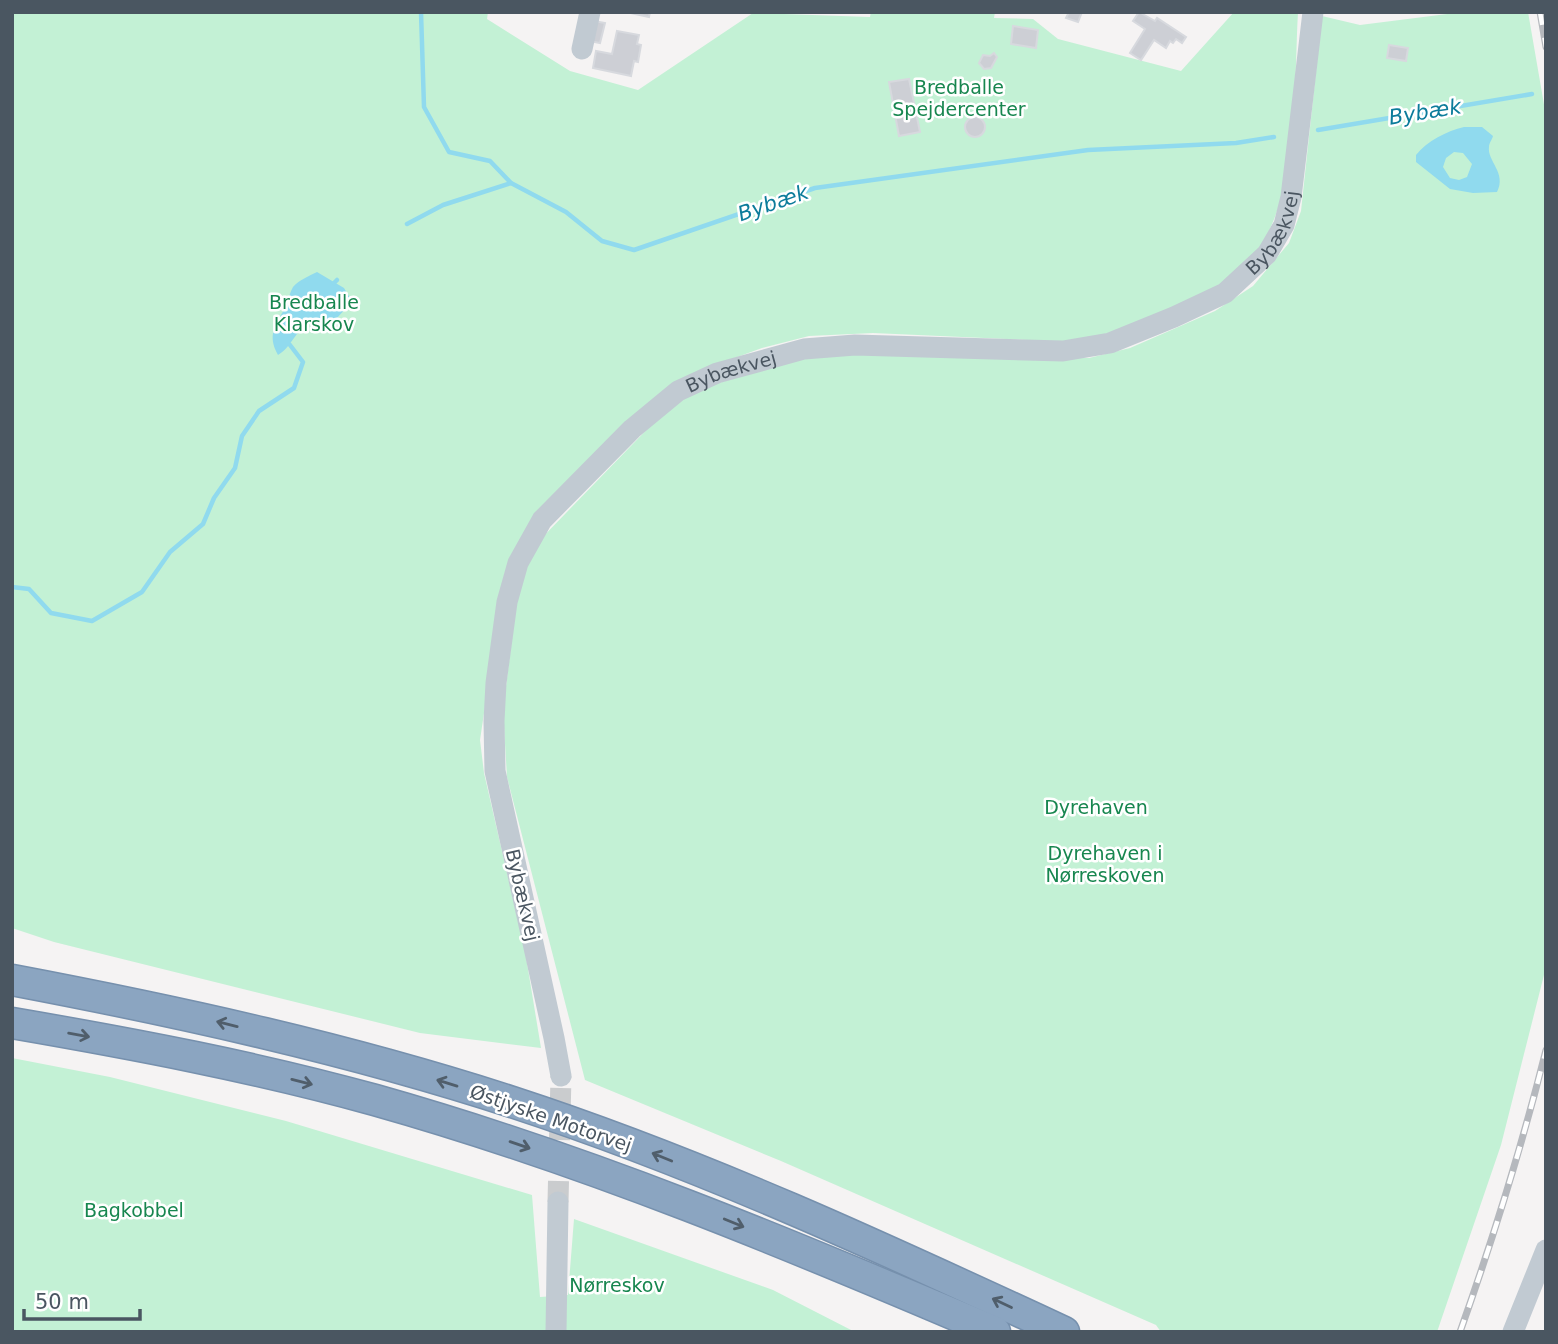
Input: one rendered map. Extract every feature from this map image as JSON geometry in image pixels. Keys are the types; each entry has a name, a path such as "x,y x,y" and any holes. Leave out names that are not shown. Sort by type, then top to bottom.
{"highway":[{"name":"Østjyske Motorvej","path":"12,980 175,1011 379,1063 513,1102 650,1152 824,1221 1065,1332"},
{"name":"Østjyske Motorvej","path":"12,1023 169,1050 374,1100 496,1136 645,1188 810,1253 995,1332"}],"street":[{"path":"582,49 590,12"},
{"name":"Bybækvej","path":"561,1076 495,771 496,683 507,602 518,563 542,520 632,429 678,391 718,373 804,349 855,345 1063,351 1110,343 1225,293 1267,254 1284,225 1291,197 1314,12"},
{"path":"556,1332 558,1202"},
{"path":"1513,1332 1546,1250"}],"green space":[{"name":"Bredballe Klarskov","path":"12,12 488,12 487,19 570,71 638,90 753,13 870,17 871,12 995,12 994,18 1033,19 1058,39 1181,71 1234,12 1298,12 1295,100 1289,161 1275,218 1263,242 1248,262 1204,294 1151,319 1074,342 873,333 809,336 762,348 699,371 505,572 480,740 484,773 525,951 541,1048 420,1033 54,942 12,928"},
{"name":"Dyrehaven i Nørreskoven","path":"1463,12 1528,12 1546,116 1546,967 1501,1145 1437,1332 1161,1332 1156,1325 781,1161 585,1080 507,777 503,710 520,575 535,545 657,419 696,390 793,360 866,352 1089,358 1130,348 1215,311 1253,286 1289,243 1301,211 1322,16 1360,25"},
{"name":"Bagkobbel","path":"12,1058 110,1077 286,1121 532,1195 540,1297 568,1295 574,1219 773,1290 855,1332 12,1332"}],"water":[{"path":"1482,127 1493,136 1489,152 1500,179 1497,192 1473,193 1450,189 1416,162 1416,155 1426,145 1458,129","holes":["1454,152 1463,153 1472,164 1467,177 1459,180 1450,178 1443,167 1446,158"]},
{"path":"317,272 344,288 350,298 349,305 336,319 315,320 307,324 278,355 273,342 274,331 293,287"}],"building":[{"path":"626,12 650,12 649,17"},
{"path":"1069,12 1082,12 1078,22 1066,18"},
{"path":"1139,12 1155,21 1157,18 1186,37 1182,43 1176,39 1173,43 1170,41 1166,48 1154,40 1141,60 1130,53 1145,29 1133,21"},
{"path":"594,21 605,23 600,43 589,41"},
{"path":"1013,26 1038,30 1036,48 1011,44"},
{"path":"617,31 639,35 637,44 641,45 638,62 634,61 631,76 593,68 596,51 612,54"},
{"path":"1389,45 1408,48 1406,61 1387,58"},
{"path":"994,53 997,57 991,68 984,69 979,63 983,55 990,56"},
{"path":"909,79 920,132 899,136 889,82"},
{"path":"971,117 979,117 985,127 979,137 971,137 965,131 965,123"}],"waterway":[{"name":"Bybæk","path":"421,12 424,107 449,152 490,161 511,183 566,212 602,241 634,250 815,188 1088,150 1236,143 1274,137"},
{"name":"Bybæk","path":"1318,130 1532,94"},
{"path":"407,224 443,205 511,183"},
{"path":"334,283 337,280"},
{"path":"12,587 29,589 51,613 92,621 142,592 170,552 203,524 214,498 235,468 242,436 259,411 294,388 303,362 290,345"}],"tunnel":[{"path":"558,1202 561,1076"}],"railway":[{"path":"1540,12 1546,47"},
{"path":"1460,1332 1506,1192 1546,1050"}],"park label":[{"name":"Bredballe Spejdercenter","path":"959,98"},
{"name":"Dyrehaven","path":"1096,807"},
{"name":"Nørreskov","path":"617,1285"}]}
